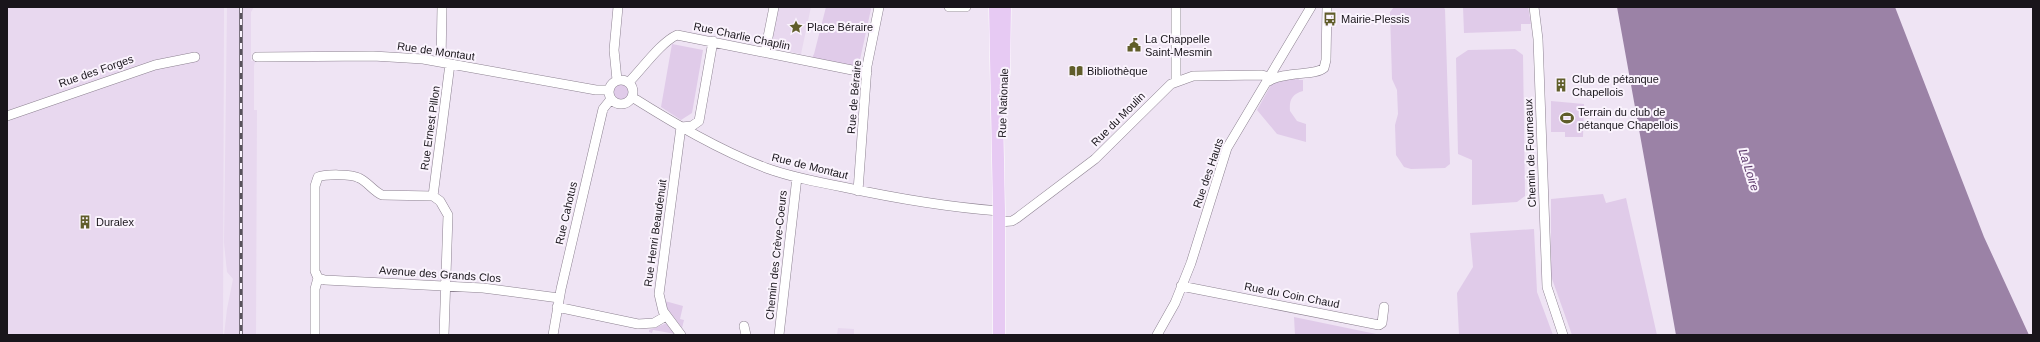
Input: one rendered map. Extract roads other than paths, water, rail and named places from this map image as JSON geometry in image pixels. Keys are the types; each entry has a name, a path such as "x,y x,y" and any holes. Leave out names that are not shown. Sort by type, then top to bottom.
{"main road":[{"name":"Rue Nationale","path":"995,7 999,199 999,335"},
{"name":"Rue Nationale","path":"999,199 1005,7"}],"street":[{"path":"441,62 442,7"},
{"path":"617,80 614,50 618,7"},
{"path":"765,52 774,7"},
{"name":"Rue de Béraire","path":"858,191 867,73 879,7"},
{"path":"949,7 966,7"},
{"path":"1176,7 1176,81"},
{"name":"Rue des Hauts","path":"1157,335 1165,323 1190,264 1227,148 1311,7"},
{"path":"1268,79 1278,75 1317,71 1324,68 1326,60 1327,7"},
{"name":"Chemin de Fourneaux","path":"1534,7 1538,46 1546,287 1563,335"},
{"name":"Rue Charlie Chaplin","path":"629,82 672,37 682,36 867,73"},
{"path":"681,127 692,126 699,121 713,41"},
{"name":"Rue de Montaut","path":"258,57 373,56 441,62 596,90 609,90"},
{"name":"Rue des Forges","path":"7,116 155,65 195,57"},
{"path":"1278,63 1281,69 1289,73"},
{"name":"Rue Ernest Pillon","path":"433,196 450,64"},
{"name":"Rue du Moulin","path":"999,217 1012,222 1067,179 1076,175 1095,159 1171,84 1176,81 1193,76 1262,75 1268,79"},
{"path":"624,79 629,82 633,88 632,97 628,102 621,104 611,99 609,90 612,84 617,80 624,79"},
{"name":"Rue de Montaut","path":"632,97 674,124 732,154 767,168 797,177 875,195 999,217"},
{"name":"Rue Cahotus","path":"553,335 558,302 603,109 611,99"},
{"name":"Rue Henri Beaudenuit","path":"681,127 658,294 660,304 666,316 681,335"},
{"path":"315,335 315,289 318,278 315,271 315,186 318,177 324,174 358,177 377,193 382,195 433,196 440,201 448,215 444,335"},
{"name":"Chemin des Crève-Coeurs","path":"779,335 797,177"},
{"name":"Avenue des Grands Clos","path":"318,278 325,280 484,288 558,302 638,324 654,323 666,316"},
{"name":"Rue du Coin Chaud","path":"1181,286 1379,325 1382,323 1384,307"},
{"path":"1165,323 1165,335"}],"water":[{"name":"La Loire","path":"1617,7 1895,7 1984,237 2029,335 1676,335"}],"railway":[{"path":"241,7 241,335"}],"place":[{"name":"Mairie-Plessis","path":"1330,19"},
{"name":"Place Béraire","path":"796,27"},
{"name":"La Chappelle Saint-Mesmin","path":"1134,45"},
{"name":"Bibliothèque","path":"1076,71"},
{"name":"Club de pétanque Chapellois","path":"1561,85"},
{"name":"Terrain du club de pétanque Chapellois","path":"1567,118"},
{"name":"Duralex","path":"85,222"}]}
